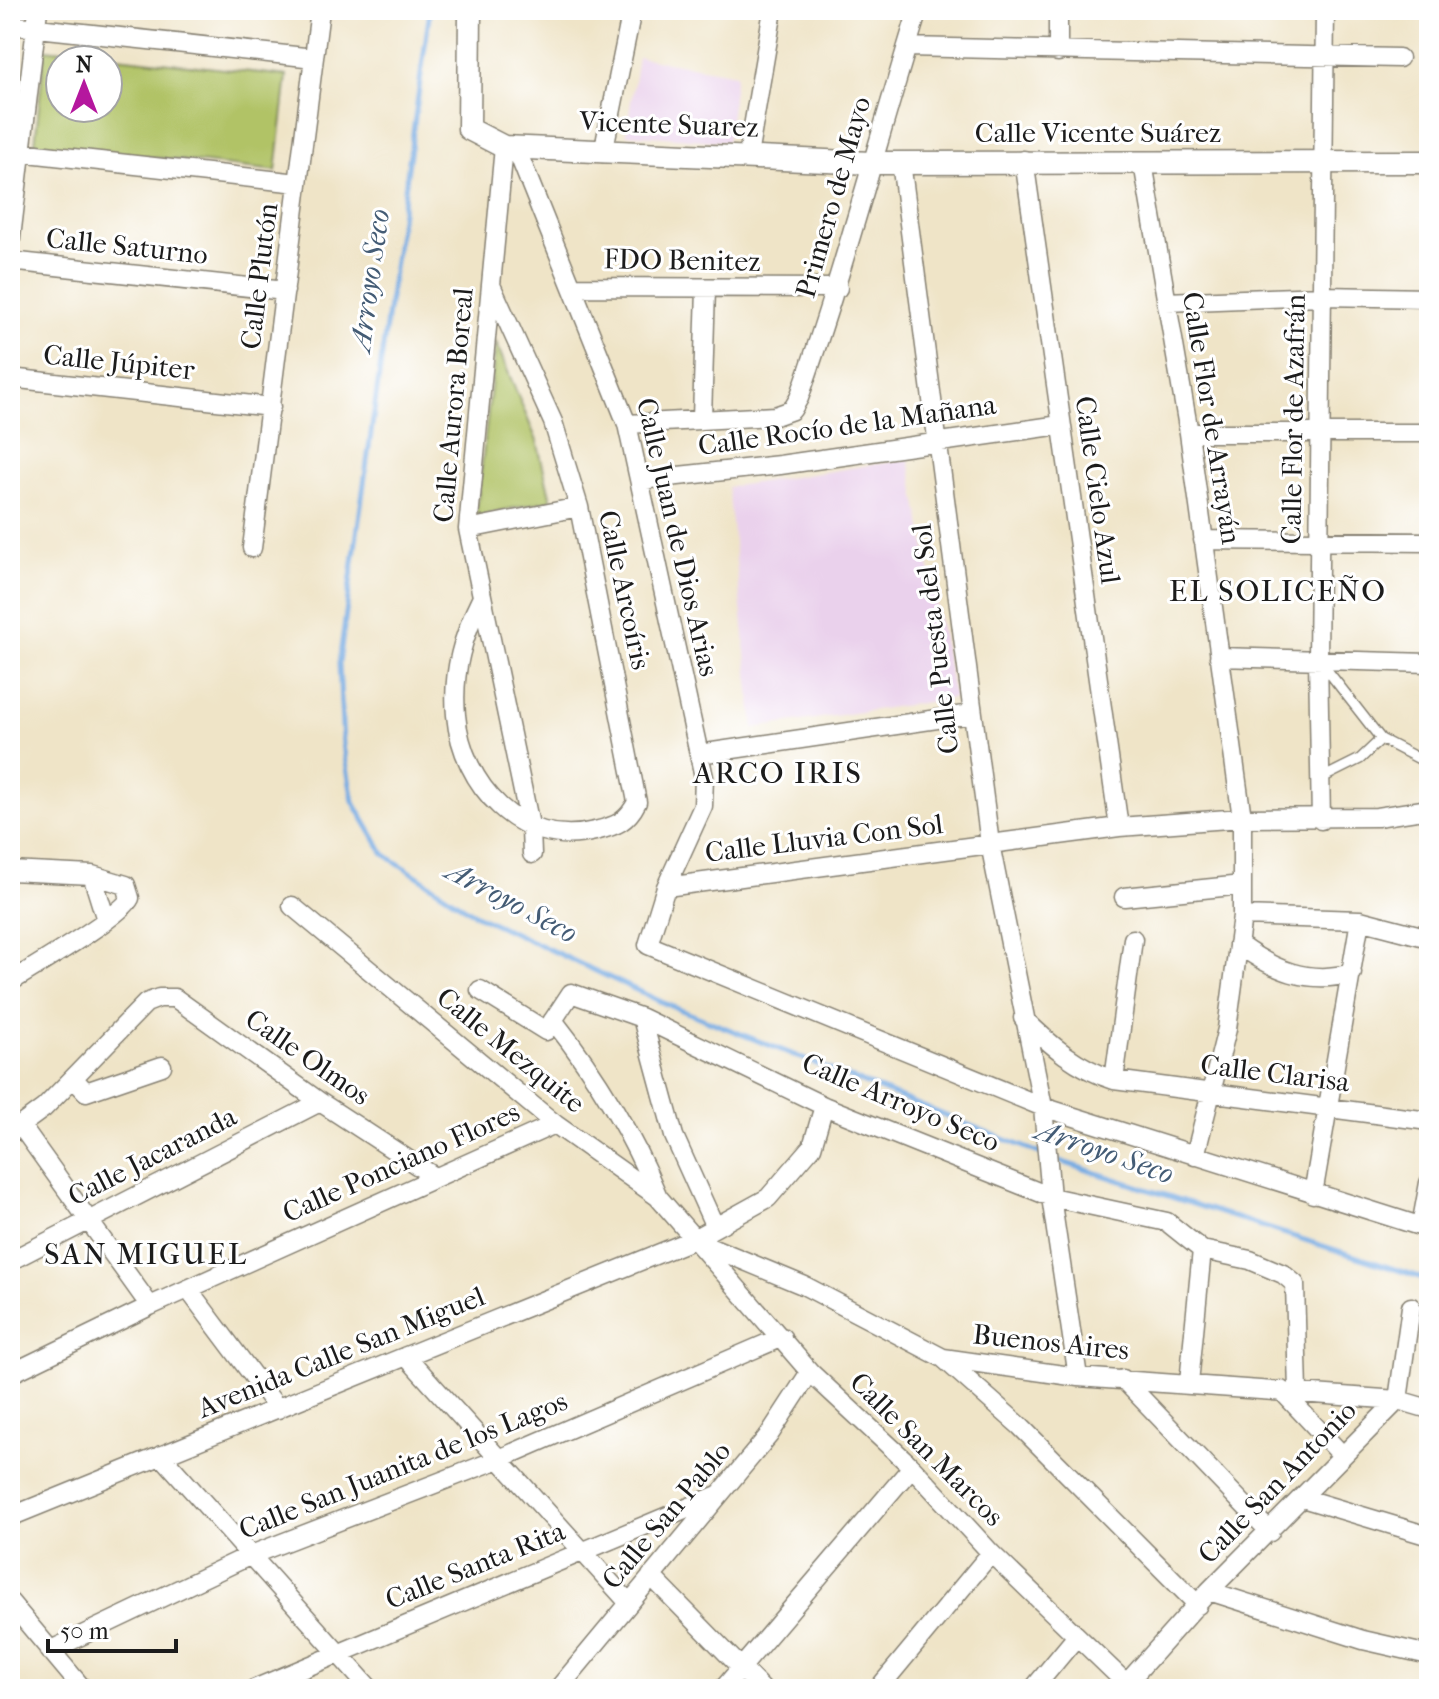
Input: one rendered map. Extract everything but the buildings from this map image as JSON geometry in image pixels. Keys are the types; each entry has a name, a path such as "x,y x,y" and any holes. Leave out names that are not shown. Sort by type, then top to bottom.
{"street":[{"name":"Calle Plutón","path":"252,548 320,10"},
{"name":"Vicente Suarez","path":"470,10 469,129 510,147 871,163"},
{"path":"603,153 632,10"},
{"path":"748,156 773,10"},
{"name":"Primero de Mayo","path":"702,418 775,416 792,410 799,398 838,288 871,163 918,10"},
{"path":"1058,10 1058,52"},
{"name":"Calle Flor de Azafrán","path":"1321,820 1318,658 1325,10"},
{"path":"10,25 37,19 314,58"},
{"path":"10,246 16,152 37,19"},
{"path":"907,47 1399,58"},
{"name":"Calle Aurora Boreal","path":"510,147 491,285 468,529 531,830 532,854"},
{"name":"Calle Juan de Dios Arias","path":"510,147 574,287 627,424 704,777 703,806 666,887 648,945"},
{"path":"16,152 298,183"},
{"name":"Calle Vicente Suárez","path":"871,163 1024,160 1143,163 1429,162"},
{"name":"Calle Cielo Azul","path":"1024,160 1119,827"},
{"name":"Calle Puesta del Sol","path":"901,162 940,441 971,714 990,844 1043,1115 1048,1177 1078,1377"},
{"name":"Calle Flor de Arrayán","path":"1143,163 1189,433 1242,818 1242,916 1227,1029 1214,1094 1195,1156"},
{"name":"Calle Saturno","path":"10,261 285,291"},
{"name":"Calle Arcoíris","path":"491,285 553,422 579,507 637,802 618,826 582,835 531,830"},
{"name":"FDO Benitez","path":"574,287 838,288"},
{"path":"627,424 702,418 706,289"},
{"path":"1166,302 1322,296 1429,298"},
{"name":"Calle Júpiter","path":"10,378 271,407"},
{"name":"Calle Rocío de la Mañana","path":"641,480 794,464 1060,425"},
{"path":"1189,433 1429,433"},
{"path":"468,529 579,507"},
{"path":"1203,540 1320,538 1429,542"},
{"path":"482,597 462,637 457,665 456,715 464,752 479,781 503,810 531,830"},
{"path":"1219,657 1429,663"},
{"path":"699,754 971,714"},
{"path":"990,844 1119,827 1242,818 1321,820 1429,809"},
{"name":"Calle Lluvia Con Sol","path":"666,887 990,844"},
{"path":"10,871 92,875 120,882 129,890 127,904 10,982"},
{"path":"92,875 106,920"},
{"path":"1124,897 1242,885"},
{"name":"Calle Mezquite","path":"292,906 555,1124 658,1197 692,1240"},
{"path":"1242,916 1360,920 1429,938"},
{"path":"1313,1194 1360,920"},
{"path":"1114,1080 1133,939"},
{"path":"1238,944 1266,965 1304,977 1331,979 1352,973"},
{"name":"Calle Arroyo Seco","path":"648,945 1043,1115 1195,1156 1425,1228"},
{"path":"480,990 549,1025 579,1052 641,1158 658,1197"},
{"name":"Calle Arroyo Seco","path":"549,1025 571,993 642,1018 824,1106 1051,1197 1167,1222 1202,1250 1250,1260 1283,1274 1295,1284 1289,1391"},
{"name":"Calle Olmos","path":"74,1079 146,1003 159,998 175,998 320,1102 435,1177"},
{"name":"Calle Clarisa","path":"1022,1017 1050,1045 1078,1065 1114,1080 1429,1121"},
{"path":"642,1018 674,1136 715,1227"},
{"path":"150,1306 90,1218 16,1130 74,1079 86,1092 162,1066"},
{"name":"Calle Jacaranda","path":"10,1261 320,1102"},
{"name":"Avenida Calle San Miguel","path":"10,1517 692,1240 768,1198 812,1147 824,1106"},
{"name":"Calle Ponciano Flores","path":"10,1374 150,1306 555,1124"},
{"path":"1425,1228 1429,1183"},
{"name":"Calle San Marcos","path":"692,1240 782,1337 810,1372 912,1467 991,1553 1129,1686"},
{"name":"Buenos Aires","path":"692,1240 805,1286 943,1358 1078,1377 1398,1400 1429,1409"},
{"path":"1189,1383 1202,1250"},
{"path":"188,1289 278,1409"},
{"path":"1398,1400 1411,1307"},
{"name":"Calle San Juanita de los Lagos","path":"49,1651 251,1555 499,1459 782,1337"},
{"path":"406,1356 629,1603"},
{"path":"943,1358 1204,1598 1429,1655"},
{"name":"Calle San Pablo","path":"558,1689 769,1435 810,1372"},
{"path":"1123,1379 1270,1532"},
{"path":"1289,1391 1342,1455"},
{"name":"Calle San Antonio","path":"1129,1686 1204,1598 1398,1400"},
{"path":"161,1455 370,1689"},
{"path":"723,1689 912,1467"},
{"name":"Calle Santa Rita","path":"254,1689 718,1495"},
{"path":"1302,1498 1429,1536"},
{"path":"878,1689 991,1553"},
{"path":"651,1576 762,1689"},
{"path":"10,1602 83,1689"},
{"path":"1033,1689 1077,1636"}],"lane":[{"path":"1318,658 1381,739 1429,764"},
{"path":"1320,779 1360,759 1381,739"}],"shaded area":[{"path":"638,57 736,74 727,142 626,134"},
{"path":"909,459 954,698 754,728 728,487"}],"green space":[{"path":"44,58 44,124 124,124 124,58 287,76 276,171 35,144"},
{"path":"496,343 537,441 551,500 476,516"}],"waterway":[{"name":"Arroyo Seco","path":"430,10 339,663 343,746 353,801 384,854 476,915 666,1004 1044,1155"},
{"name":"Arroyo Seco","path":"1053,1159 1429,1280"}],"district":[{"name":"EL SOLICEÑO","path":"1278,591"},
{"name":"ARCO IRIS","path":"778,773"},
{"name":"SAN MIGUEL","path":"146,1254"}]}
